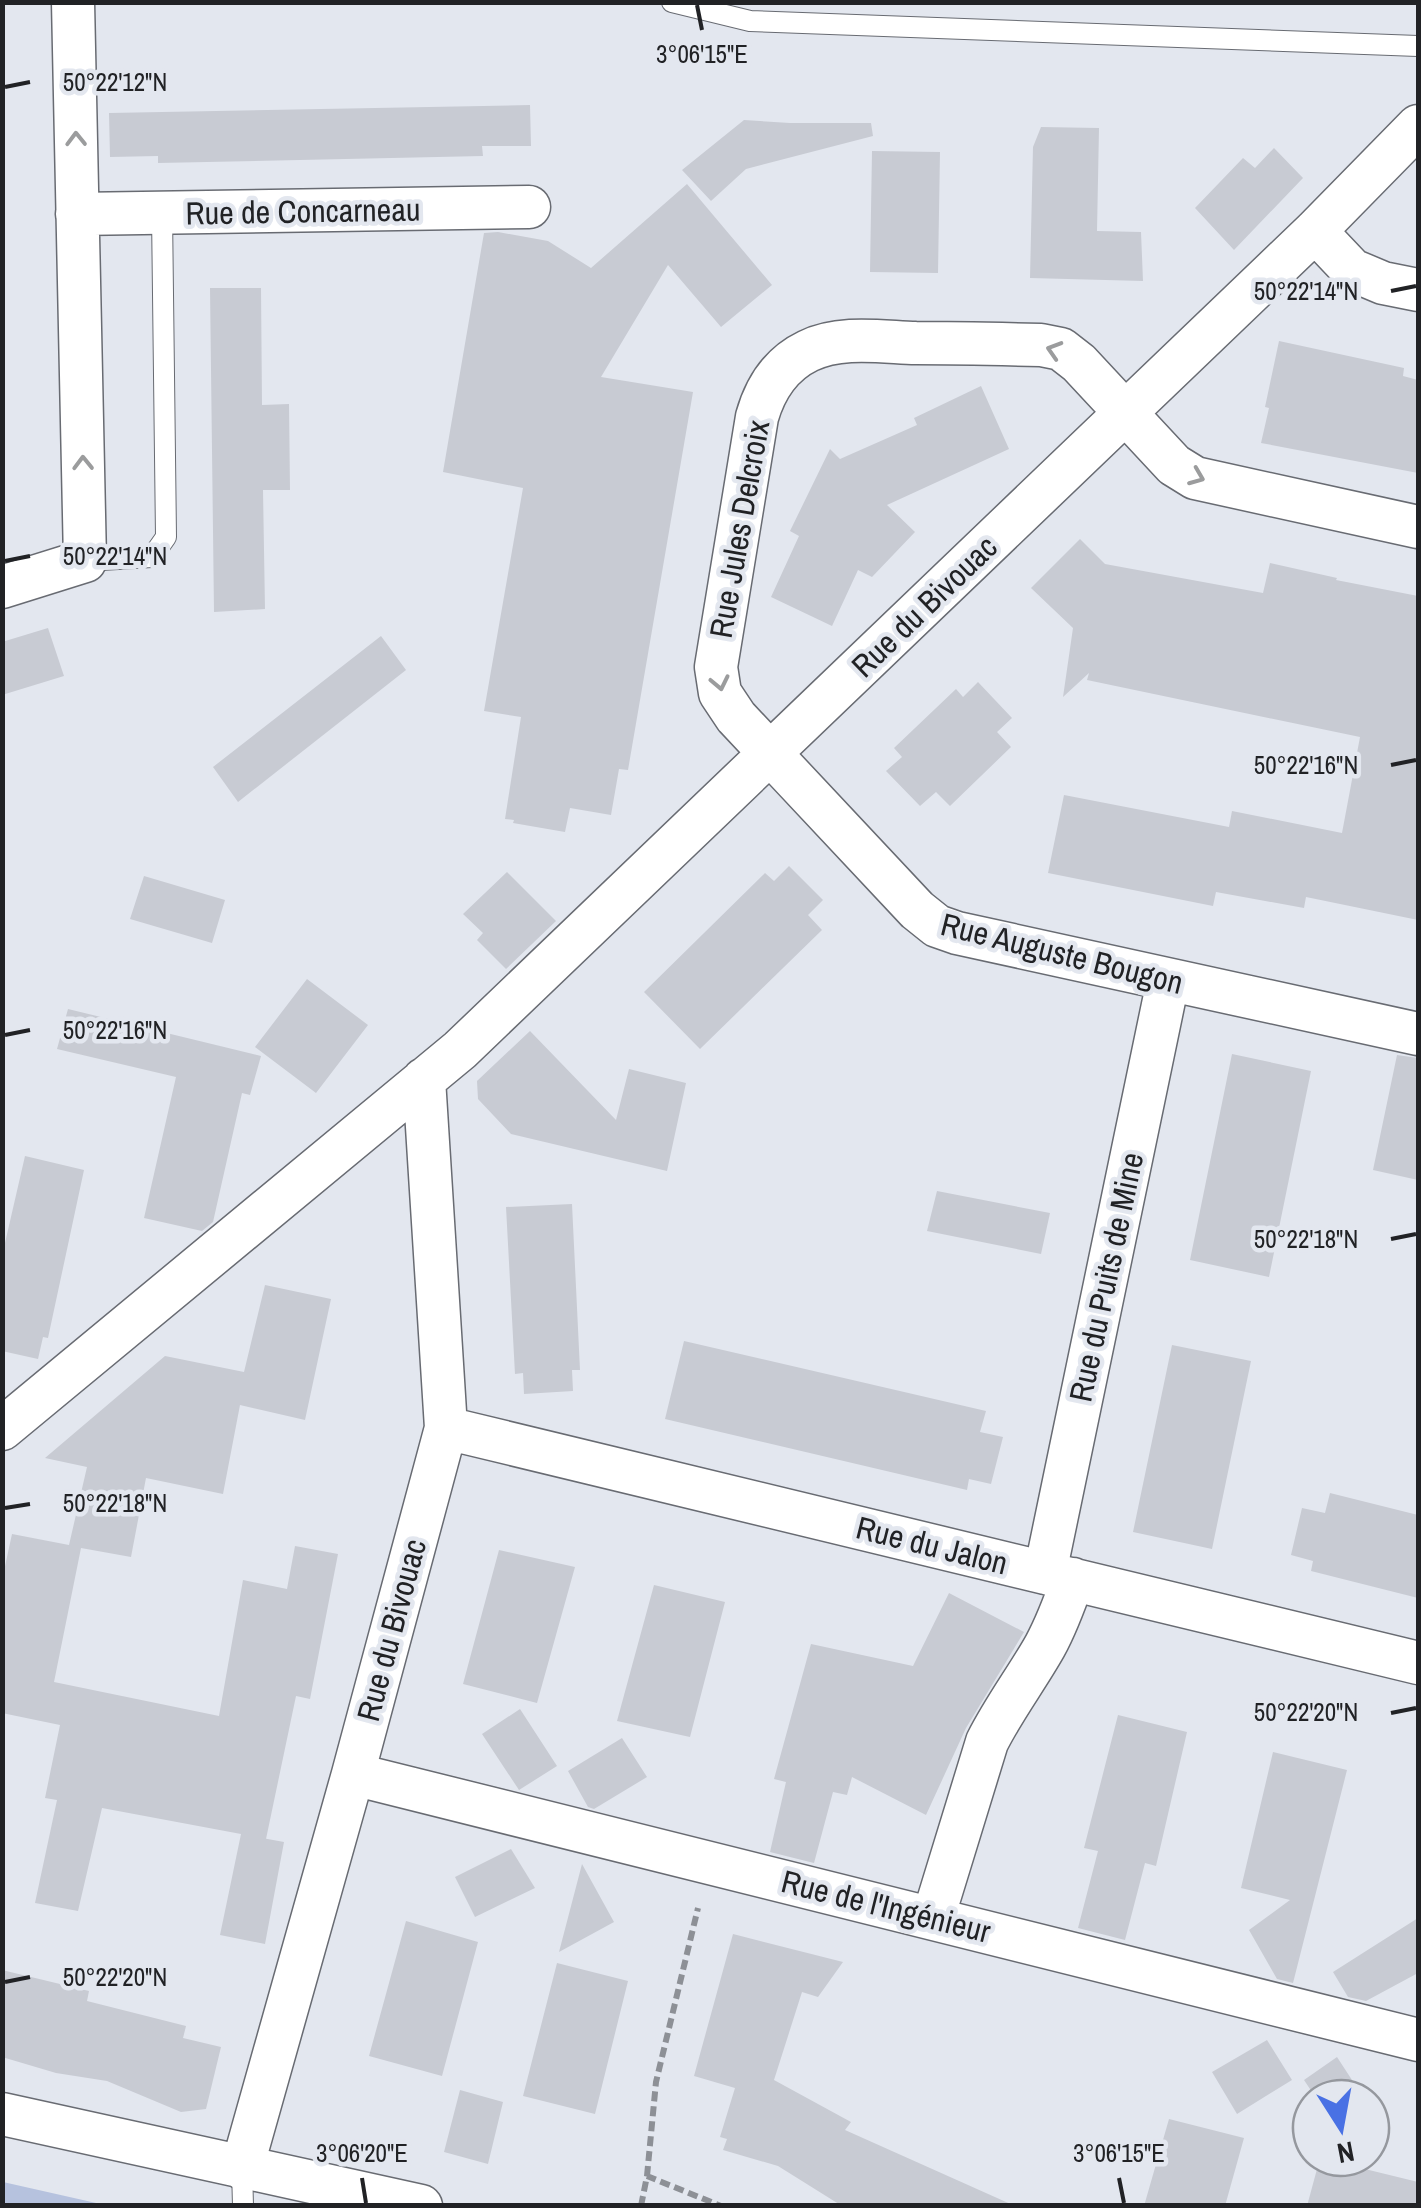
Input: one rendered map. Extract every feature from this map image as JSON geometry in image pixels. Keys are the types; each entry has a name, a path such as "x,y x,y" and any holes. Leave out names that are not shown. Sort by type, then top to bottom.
{"street":[{"path":"2,586 85,561 73,2"},
{"name":"Rue du Bivouac","path":"2,1429 460,1050 1126,413 1418,126"},
{"name":"Rue de Concarneau","path":"77,214 529,207"},
{"path":"1315,230 1352,270 1383,283 1418,290"},
{"name":"Rue Jules Delcroix","path":"770,754 726,705 716,667 757,417 767,390 785,367 808,350 838,342 1052,346 1079,362 1174,465 1196,478 1418,527"},
{"name":"Rue Auguste Bougon","path":"770,754 917,910 937,926 1168,981 1418,1034"},
{"name":"Rue du Puits de Mine","path":"932,1918 987,1742 1059,1619 1059,1576 1168,981"},
{"name":"Rue du Bivouac","path":"242,2187 446,1428 424,1079"},
{"name":"Rue du Jalon","path":"446,1428 1418,1664"},
{"name":"Rue de l'Ingénieur","path":"352,1774 1418,2040"},
{"path":"2,2114 242,2187 421,2206"}],"lane":[{"path":"672,2 750,22 1418,46"},
{"path":"85,561 152,557 166,538 162,214"}],"path":[{"path":"641,2206 656,2082 710,1862"},
{"path":"647,2176 721,2206"}],"shaded area":[{"path":"3,2182 105,2205 3,2205"}],"building":[{"path":"530,105 531,146 482,146 483,156 158,163 158,156 110,157 109,113"},
{"path":"744,120 871,123 873,136 746,169 711,201 682,170"},
{"path":"1041,127 1099,128 1097,231 1141,232 1143,281 1030,278 1033,147"},
{"path":"1274,148 1303,178 1234,250 1195,208 1243,158 1255,168"},
{"path":"872,151 940,152 938,273 870,272"},
{"path":"687,184 772,285 721,327 668,265 601,377 693,392 628,770 619,769 611,815 570,808 565,832 513,823 514,820 505,819 521,717 484,711 523,488 443,472 484,233 548,241 591,268"},
{"path":"210,288 261,288 262,405 289,404 290,490 263,490 265,609 214,612"},
{"path":"1279,341 1404,368 1403,376 1418,380 1418,473 1261,443"},
{"path":"981,386 1009,449 887,505 915,532 872,577 858,570 832,626 771,597 799,536 790,531 830,449 840,459 917,425 914,418"},
{"path":"1080,539 1105,564 1263,593 1270,563 1418,596 1418,920 1306,897 1304,908 1216,892 1213,906 1048,873 1064,795 1229,827 1232,811 1342,833 1360,737 1087,680 1089,673 1063,697 1073,628 1031,588"},
{"path":"48,628 64,676 2,695 2,642"},
{"path":"381,636 406,670 238,802 213,767"},
{"path":"978,682 1012,718 997,732 1011,747 950,806 936,792 920,806 886,771 902,757 894,748 956,689 963,697"},
{"path":"789,866 823,900 808,915 822,930 700,1049 644,992 765,873 774,881"},
{"path":"507,872 556,921 506,969 477,940 483,933 463,914"},
{"path":"144,876 225,900 212,943 130,919"},
{"path":"307,979 368,1025 316,1093 255,1047"},
{"path":"68,1009 261,1056 250,1095 242,1093 213,1222 202,1231 144,1218 176,1077 57,1049"},
{"path":"530,1031 616,1120 629,1069 686,1083 667,1171 511,1134 478,1099 477,1081"},
{"path":"1232,1054 1311,1071 1269,1277 1190,1260"},
{"path":"1397,1055 1418,1058 1418,1180 1373,1170"},
{"path":"25,1156 84,1170 48,1338 43,1337 38,1359 2,1351 2,1256"},
{"path":"937,1191 1050,1213 1041,1254 927,1231"},
{"path":"572,1204 580,1370 572,1370 573,1391 524,1394 523,1373 515,1374 506,1207"},
{"path":"265,1285 331,1299 305,1420 240,1405 223,1494 146,1478 131,1557 81,1548 54,1682 219,1716 243,1580 287,1589 295,1546 338,1554 310,1699 296,1696 266,1839 284,1842 265,1944 220,1935 241,1834 102,1808 78,1911 35,1903 57,1800 45,1798 60,1725 2,1713 2,1580 12,1534 69,1545 87,1467 45,1458 165,1356 244,1372"},
{"path":"684,1341 986,1411 980,1432 1003,1437 991,1484 969,1479 967,1490 665,1419"},
{"path":"1172,1345 1251,1361 1212,1549 1133,1532"},
{"path":"1330,1493 1418,1515 1418,1598 1311,1571 1313,1561 1291,1555 1302,1508 1325,1513"},
{"path":"499,1550 575,1567 537,1703 463,1684"},
{"path":"654,1585 725,1602 690,1737 617,1721"},
{"path":"949,1593 1024,1632 966,1728 926,1815 852,1777 847,1795 833,1792 814,1863 770,1852 786,1782 774,1779 811,1644 913,1666"},
{"path":"520,1709 557,1766 519,1790 482,1734"},
{"path":"1118,1715 1187,1732 1156,1866 1145,1863 1125,1940 1078,1928 1098,1851 1084,1848"},
{"path":"622,1738 647,1777 594,1809 588,1807 568,1771"},
{"path":"1273,1752 1347,1770 1293,1983 1277,1979 1249,1930 1290,1900 1241,1888"},
{"path":"511,1849 535,1888 475,1917 455,1877"},
{"path":"582,1864 614,1922 559,1952"},
{"path":"1418,1918 1418,1973 1366,2001 1348,1997 1333,1972"},
{"path":"406,1921 478,1942 442,2076 369,2056"},
{"path":"733,1934 843,1962 818,1997 802,1992 774,2080 851,2122 845,2130 1015,2206 842,2206 778,2166 723,2150 727,2139 720,2137 735,2088 694,2076"},
{"path":"557,1963 628,1981 595,2114 523,2096"},
{"path":"2,1970 89,1991 87,2001 186,2026 183,2038 221,2047 206,2109 181,2112 107,2081 56,2073 2,2057"},
{"path":"1267,2040 1291,2081 1237,2114 1212,2072"},
{"path":"1337,2057 1351,2078 1307,2078"},
{"path":"460,2090 503,2102 488,2164 444,2152"},
{"path":"1169,2119 1244,2138 1225,2206 1144,2206"},
{"path":"1391,2175 1418,2182 1418,2206 1307,2206 1315,2178"}]}
